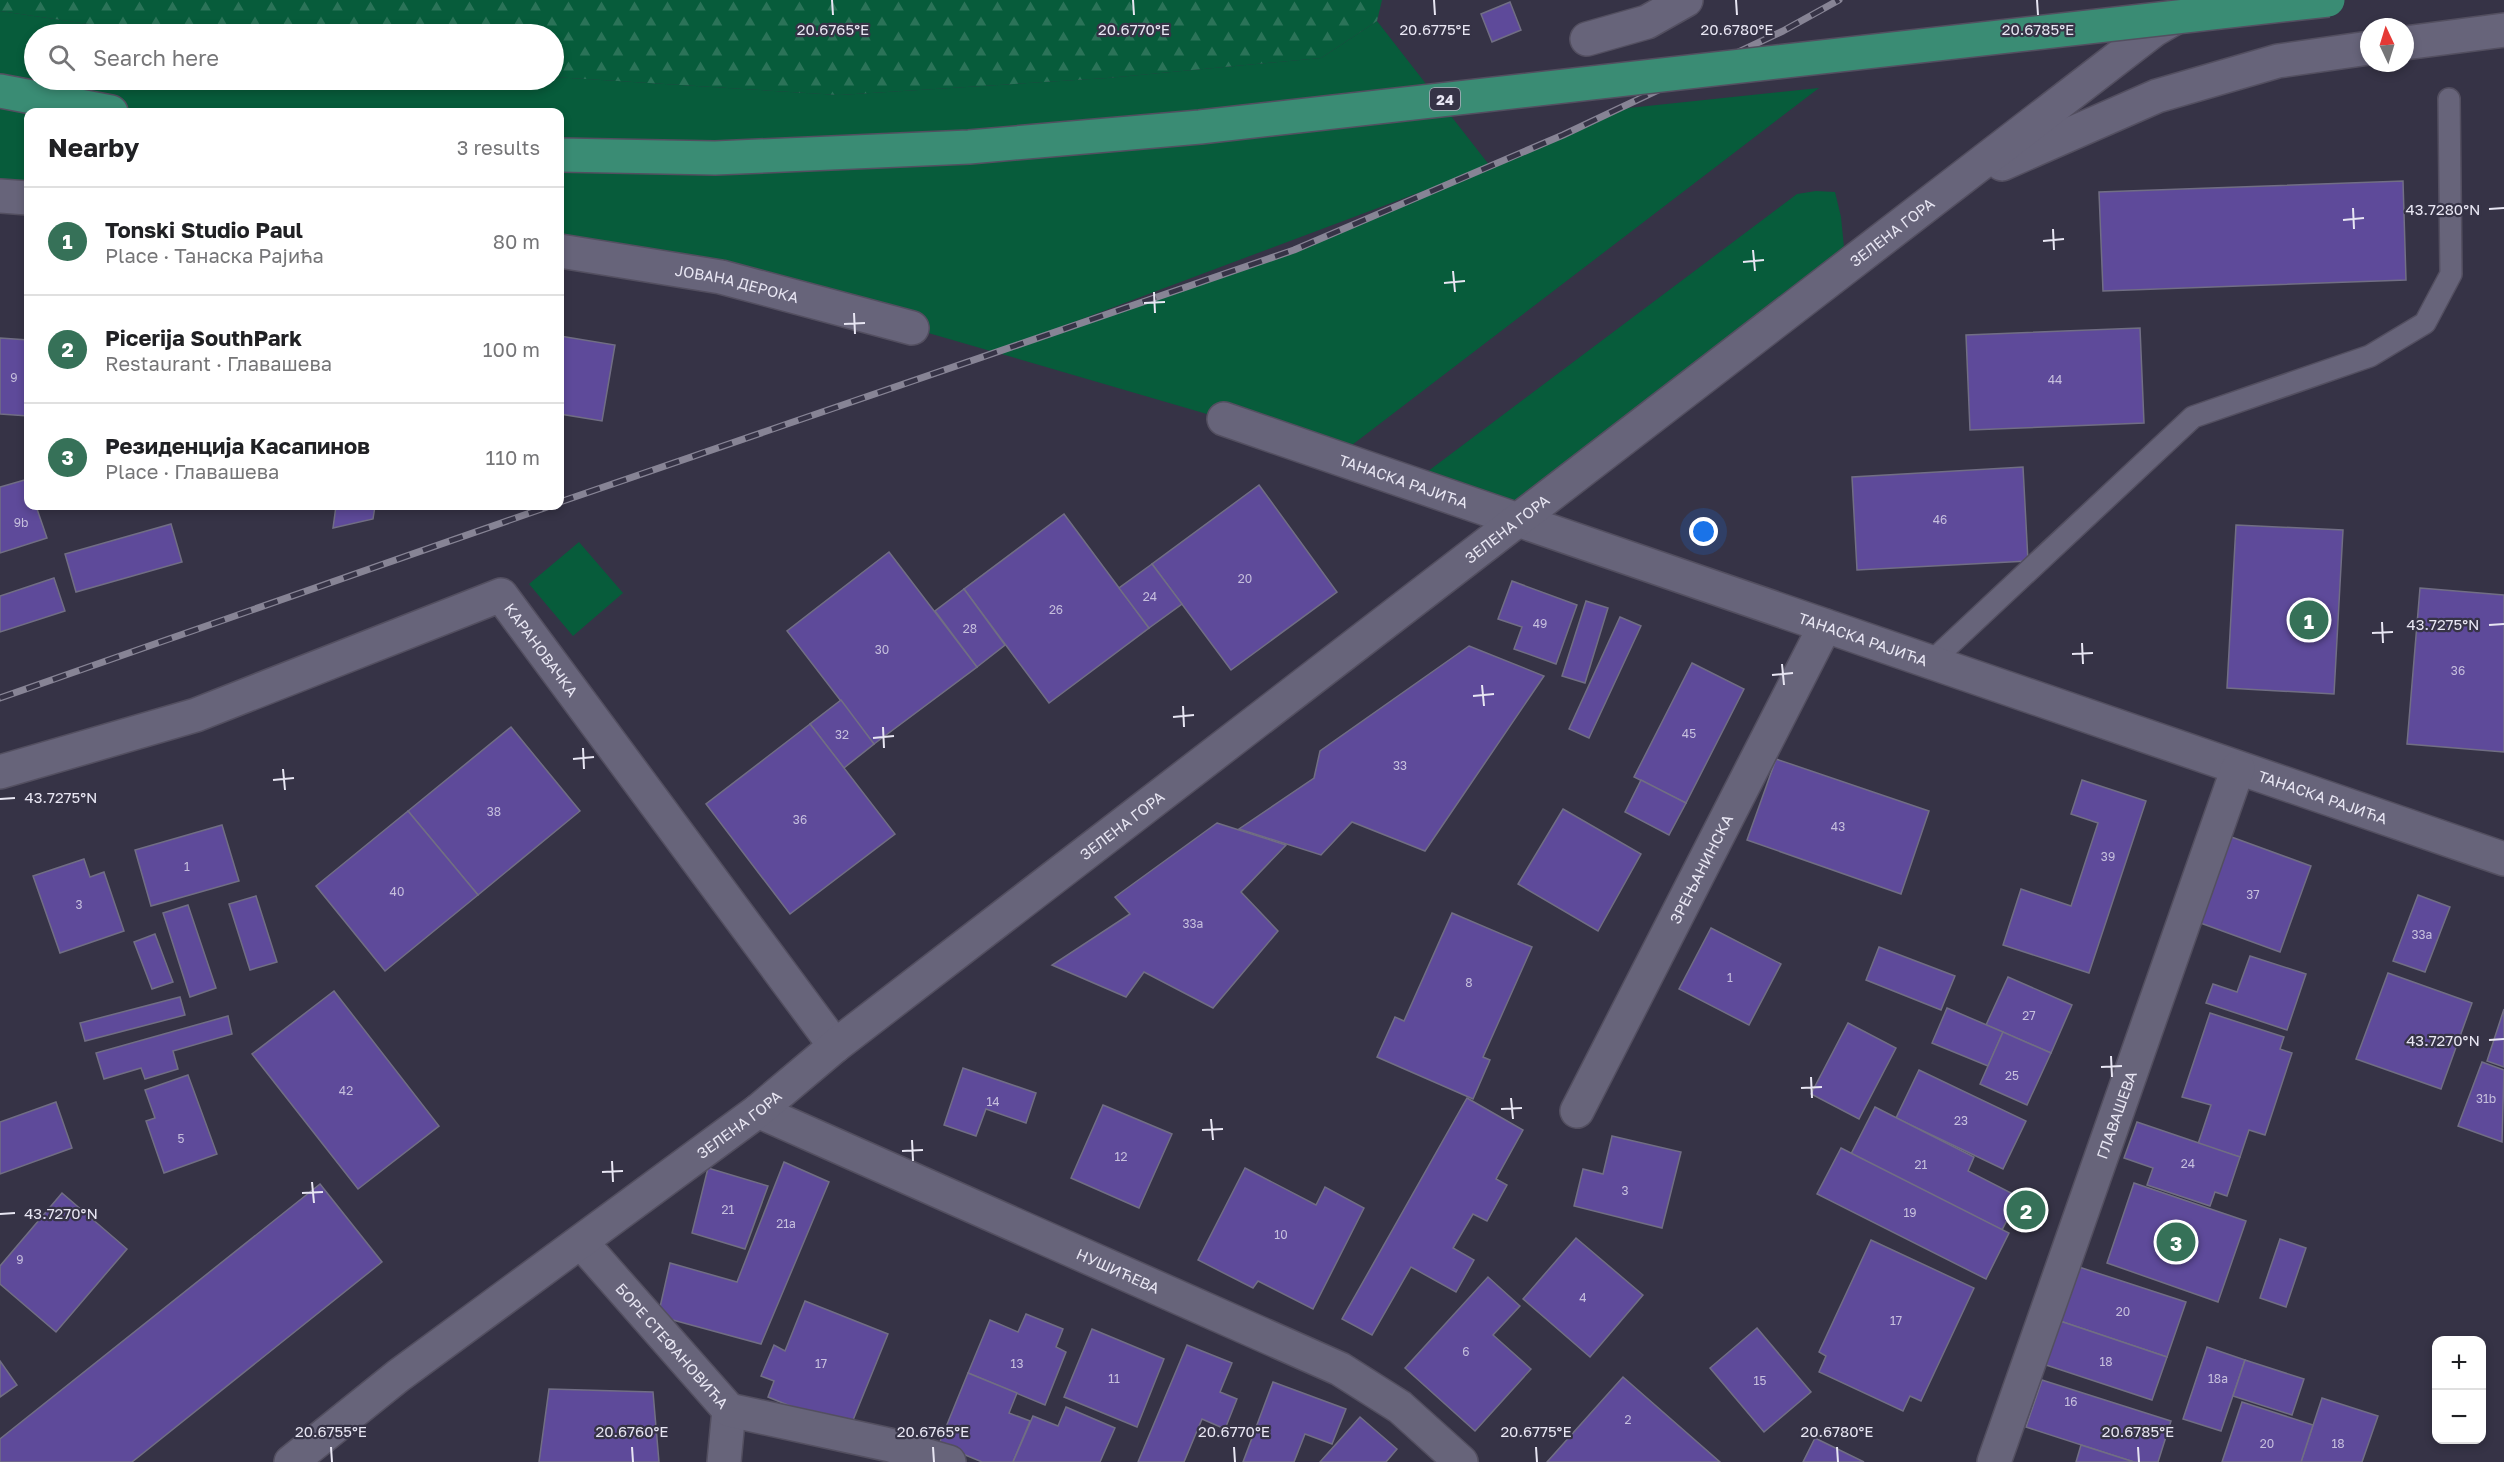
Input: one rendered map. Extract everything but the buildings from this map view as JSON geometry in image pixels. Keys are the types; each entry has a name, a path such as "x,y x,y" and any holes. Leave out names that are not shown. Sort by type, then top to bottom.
{"main road":[{"name":"24","path":"564,155 715,158 969,147 1200,127 2328,0"},
{"path":"0,91 90,108"}],"street":[{"path":"1587,39 1647,22 1686,0"},
{"name":"ЗЕЛЕНА ГОРА","path":"291,1462 398,1376 758,1112 835,1046 1515,519 2154,30 2205,0"},
{"path":"2414,42 2504,30"},
{"name":"ЗЕЛЕНА ГОРА","path":"1951,187 2074,130 2157,96 2278,61 2360,49"},
{"path":"0,196 24,198"},
{"name":"ЈОВАНА ДЕРОКА","path":"564,252 720,277 912,328"},
{"name":"ТАНАСКА РАЈИЋА","path":"1224,419 2504,859"},
{"name":"КАРАНОВАЧКА","path":"0,772 196,715 501,595 835,1046"},
{"name":"ЗРЕЊАНИНСКА","path":"1577,1112 1825,626"},
{"name":"ГЛАВАШЕВА","path":"1994,1462 2238,768"},
{"name":"НУШИЋЕВА","path":"758,1112 1340,1369 1400,1407 1461,1462"},
{"name":"БОРЕ СТЕФАНОВИЋА","path":"581,1242 729,1410 724,1462"},
{"path":"729,1410 890,1444 949,1462"}],"lane":[{"path":"1931,662 2193,417 2370,356 2425,323 2451,274 2449,99"}],"green space":[{"path":"0,0 1382,0 1377,21 1321,58 1107,78 839,95 564,78 564,24 89,24 0,11"},
{"path":"0,11 89,24 24,24 24,90 564,90 564,78 839,95 1107,78 1321,58 1377,21 1490,166 1619,109 1819,88 1335,458 1224,419 998,353 1294,250 1471,173 994,352 911,328 564,252 564,108 24,108 24,198 0,196"},
{"path":"1816,191 1835,192 1841,217 1846,267 1515,519 1411,484 1797,194"},
{"path":"579,542 623,593 573,636 529,584"}],"railway":[{"path":"564,501 1294,250 1563,135 1783,31 1839,0"},
{"path":"0,698 539,510"}],"place":[{"name":"Tonski Studio Paul","path":"2309,620"},
{"name":"Picerija SouthPark","path":"2026,1210"},
{"name":"Резиденција Касапинов","path":"2176,1242"}]}
